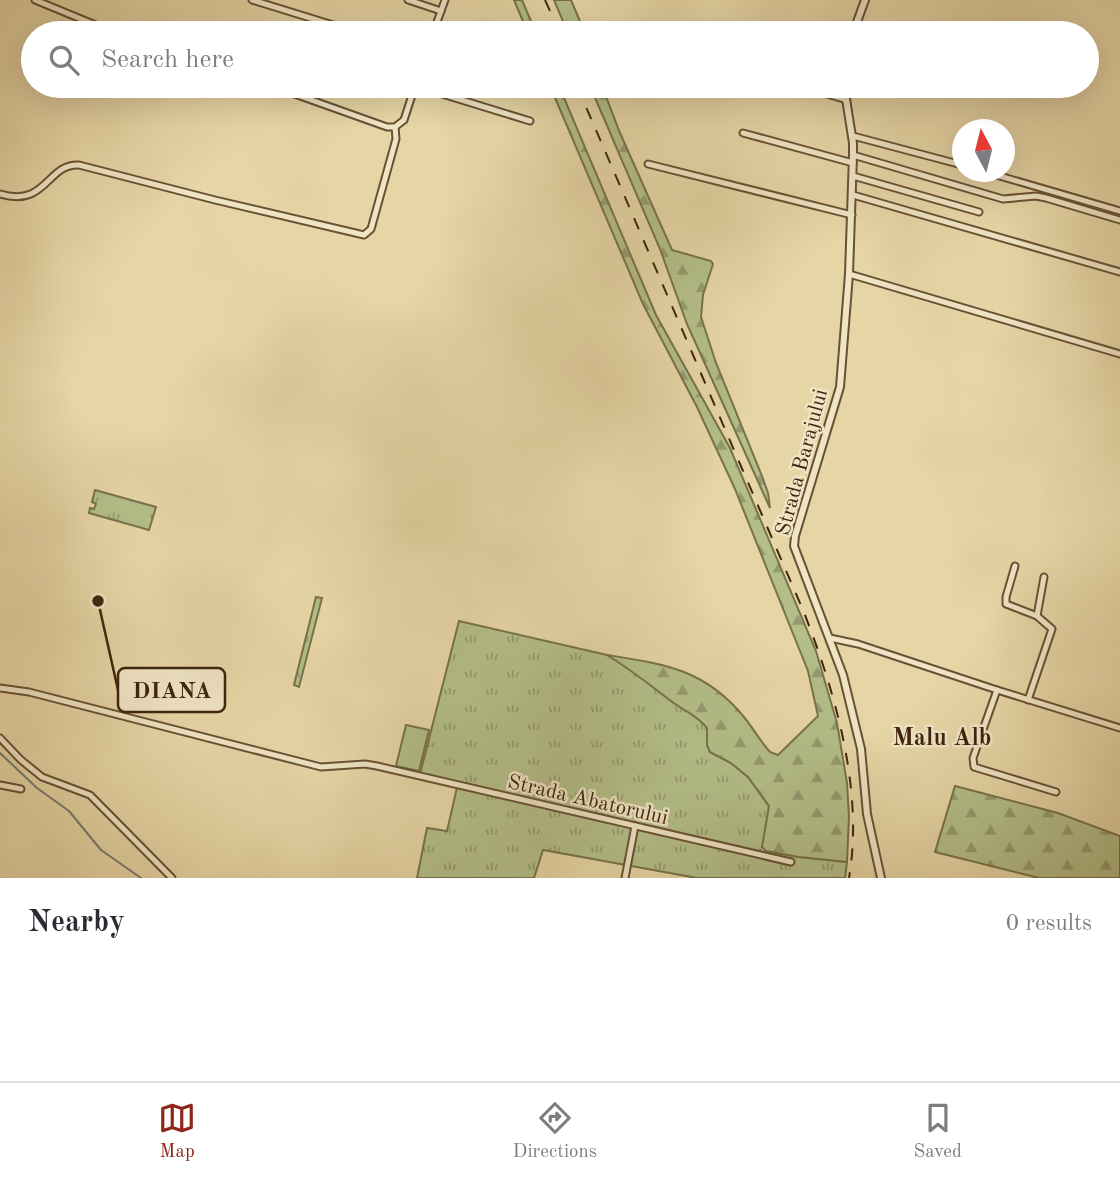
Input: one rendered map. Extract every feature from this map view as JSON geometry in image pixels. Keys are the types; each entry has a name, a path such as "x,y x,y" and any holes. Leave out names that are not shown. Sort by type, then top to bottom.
{"street":[{"path":"36,0 86,21"},
{"path":"252,0 320,21"},
{"path":"408,0 441,12"},
{"path":"438,21 445,0"},
{"path":"857,21 865,0"},
{"path":"306,98 387,127 395,127 404,120 411,98"},
{"path":"454,98 530,121"},
{"name":"Strada Barajului","path":"844,99 853,136 853,195 840,387 794,546 843,675 856,727 867,814 881,878"},
{"path":"0,194 19,198 27,196 63,168 79,165 364,235 369,232 375,216 396,139 395,127"},
{"path":"743,133 1003,199 1036,196 1120,220"},
{"path":"853,136 952,162"},
{"path":"648,164 852,215"},
{"path":"853,176 979,212"},
{"path":"1015,180 1120,211"},
{"path":"853,195 1120,272"},
{"path":"849,274 1120,354"},
{"path":"1015,566 1006,604 1037,616 1052,629 1028,700"},
{"path":"1037,616 1044,577"},
{"path":"830,638 858,644 1120,728"},
{"name":"Strada Abatorului","path":"0,688 29,692 321,768 365,764 377,766 791,862"},
{"path":"997,690 973,758 974,767 1056,792"},
{"path":"0,738 42,777 90,795 172,878"},
{"path":"0,785 21,789"},
{"path":"625,878 635,826"}],"green space":[{"path":"514,0 522,0 531,21 523,21"},
{"path":"554,0 571,0 580,21 563,21"},
{"path":"555,98 564,98 656,315 730,448 816,651 837,723 847,783 847,862 766,851 762,847 769,806 748,777 731,763 710,752 707,745 707,728 699,720 607,655 665,666 699,679 729,701 770,752 778,755 818,716 808,671 735,489 697,407 643,304"},
{"path":"595,98 607,98 672,250 711,261 713,264 703,295 701,317 716,363 762,476 770,508 687,324 660,249"},
{"path":"95,490 156,507 149,530 89,513 90,508 94,509 96,504 92,502"},
{"path":"316,597 322,598 299,687 294,685"},
{"path":"459,621 607,655 633,671 671,701 699,717 707,728 707,745 710,752 731,763 748,777 769,806 766,851 847,862 845,878 697,878 543,850 534,878 417,878 427,828 447,831 458,783 420,774"},
{"path":"406,725 429,730 419,771 396,766"},
{"path":"955,786 1058,813 1120,836 1120,878 1039,878 935,852"}],"waterway":[{"path":"0,753 37,788 69,811 101,850 141,878"}],"railway":[{"path":"545,0 555,21"},
{"path":"582,98 815,641 844,741 853,810 849,878"}],"place":[{"name":"DIANA","path":"98,601"}],"district":[{"name":"Malu Alb","path":"942,737"}]}
